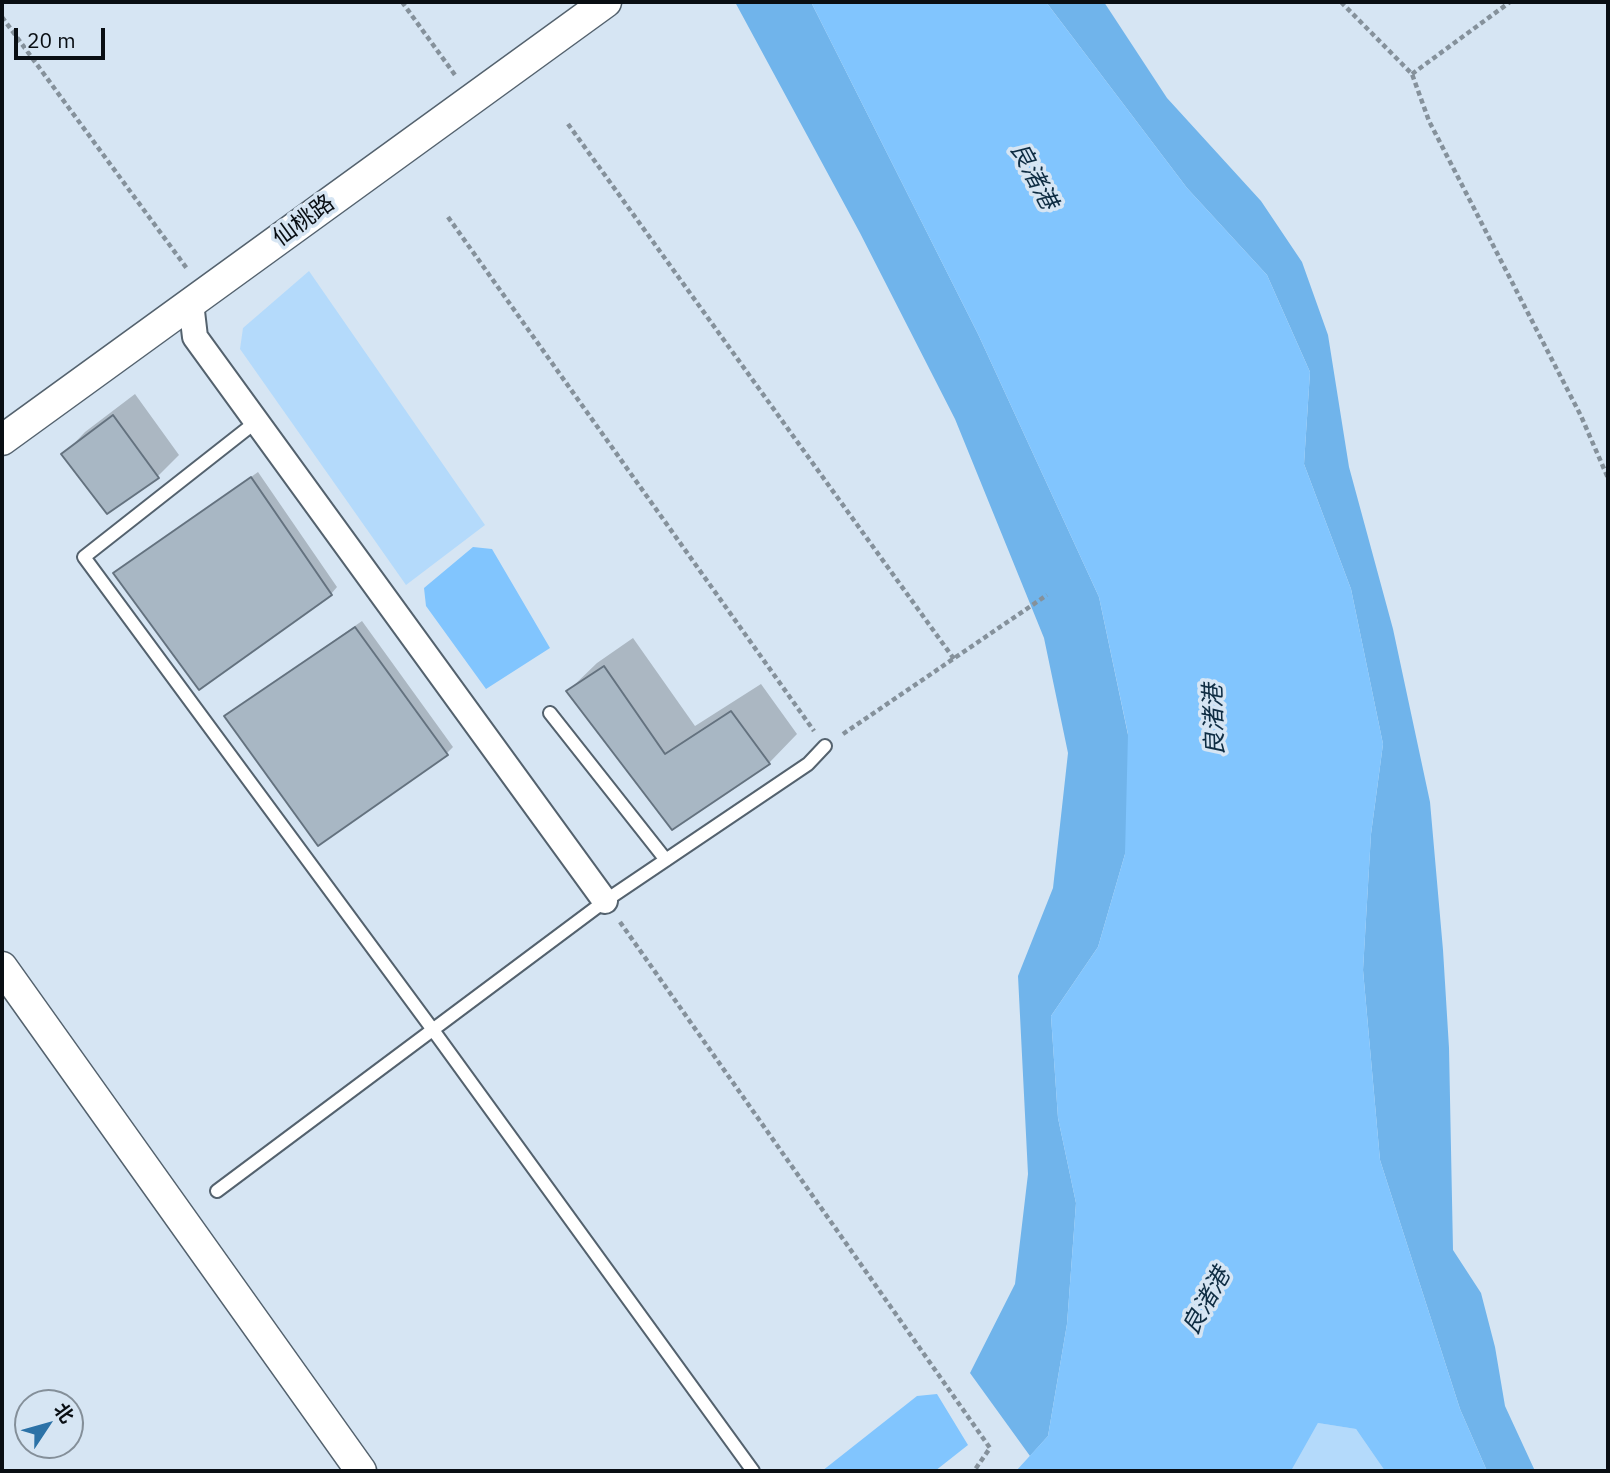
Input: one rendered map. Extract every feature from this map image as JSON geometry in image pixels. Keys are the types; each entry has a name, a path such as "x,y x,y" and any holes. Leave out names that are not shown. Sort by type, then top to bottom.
{"street":[{"name":"仙桃路","path":"2,440 606,2"},
{"path":"198,298 195,337 605,901"},
{"path":"2,967 360,1471"}],"lane":[{"path":"257,421 83,557 433,1030 753,1471"},
{"path":"550,713 666,860"},
{"path":"216,1191 605,901 808,764 825,746"}],"path":[{"path":"402,2 472,99"},
{"path":"1341,2 1412,75 1429,121 1581,416 1608,478"},
{"path":"1412,75 1510,2"},
{"path":"2,17 198,298"},
{"path":"568,124 954,659"},
{"path":"447,217 825,746 1047,595"},
{"path":"605,901 990,1448 974,1471"}],"shaded area":[{"path":"735,2 811,2 978,334 1099,597 1139,787 1125,854 1098,947 1051,1016 1058,1118 1076,1203 1067,1324 1048,1436 1030,1456 970,1373 1015,1284 1028,1174 1018,976 1053,888 1068,753 1044,638 955,419 860,233"},
{"path":"1046,2 1104,2 1167,98 1261,201 1302,262 1328,335 1349,467 1393,629 1430,802 1449,1048 1453,1250 1481,1293 1495,1347 1505,1406 1535,1471 1487,1471 1460,1409 1380,1160 1363,970 1371,834 1383,744 1351,589 1304,464 1310,372 1267,275 1187,188"},
{"path":"309,271 485,525 406,585 240,349 243,328"},
{"path":"1318,1423 1356,1429 1385,1471 1291,1471"}],"water":[{"name":"良渚港","path":"811,2 1046,2 1187,188 1267,275 1310,372 1304,464 1351,589 1383,744 1371,834 1363,970 1380,1160 1460,1409 1487,1471 1385,1471 1356,1429 1318,1423 1291,1471 1016,1471 1048,1436 1067,1324 1076,1203 1058,1118 1051,1016 1098,947 1125,854 1128,734 1099,597 978,334"},
{"path":"473,547 492,549 550,648 486,689 426,606 424,588"},
{"path":"937,1394 968,1445 935,1471 822,1471 917,1396"}],"building":[{"path":"113,415 159,478 107,514 61,454"},
{"path":"251,477 332,595 199,690 113,573"},
{"path":"355,627 448,755 318,846 224,716"},
{"path":"604,666 665,754 731,711 770,764 672,830 566,691"}]}
